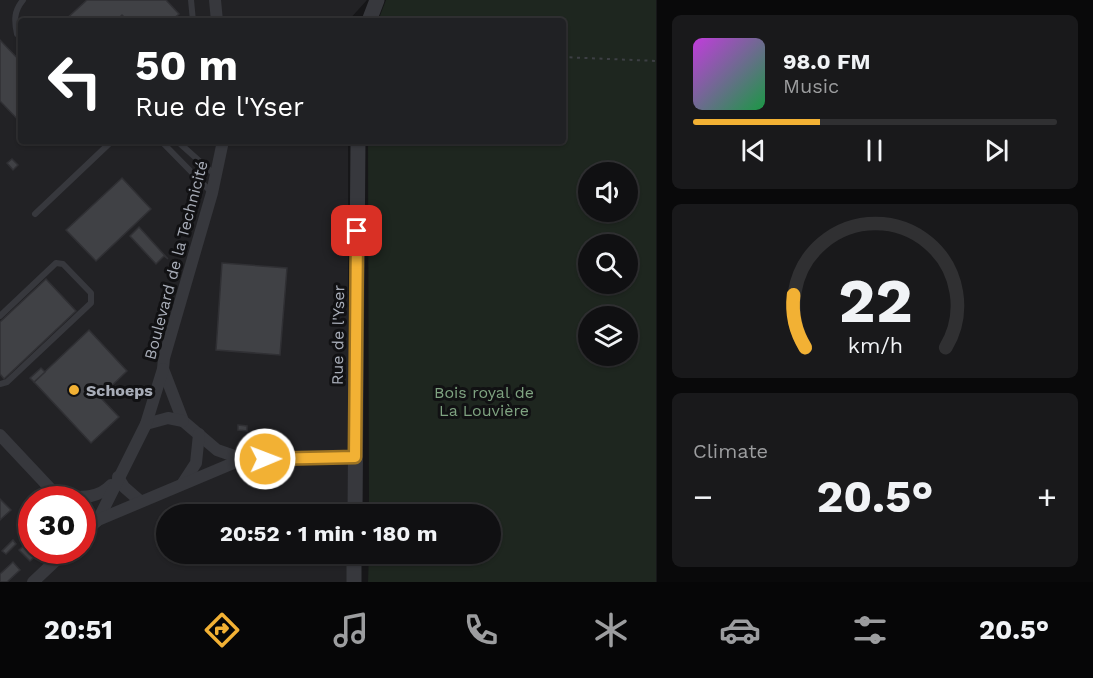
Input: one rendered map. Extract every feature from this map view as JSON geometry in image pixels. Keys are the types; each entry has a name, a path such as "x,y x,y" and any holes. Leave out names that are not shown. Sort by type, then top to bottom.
{"street":[{"path":"215,0 217,18"},
{"path":"370,18 377,0"},
{"name":"Boulevard de la Technicité","path":"222,144 212,193 164,358 163,369 183,421 217,450 243,459 355,457"},
{"name":"Rue de l'Yser","path":"355,504 358,144"},
{"path":"98,520 146,424 163,369"},
{"path":"146,424 168,418 183,421"},
{"path":"183,483 196,463 198,434"},
{"path":"0,435 47,486"},
{"name":"Boulevard de la Technicité","path":"98,520 243,459"},
{"path":"96,495 102,494 118,477"},
{"path":"118,477 124,487 140,501"},
{"path":"33,582 52,564"},
{"path":"354,564 354,582"}],"lane":[{"path":"17,34 14,15 23,0"},
{"path":"191,0 193,18"},
{"path":"35,214 109,144"},
{"path":"164,144 212,193"},
{"path":"180,144 216,176"},
{"path":"0,316 56,263 63,264 91,294 91,303 8,382 0,384"}],"path":[{"path":"566,57 657,61"}],"shaded area":[{"path":"0,0 367,0 351,18 18,18 18,144 348,144 348,504 156,504 156,564 347,564 347,582 0,582"}],"green space":[{"name":"Bois royal de La Louvière","path":"386,0 656,0 656,582 368,582 369,564 501,564 501,504 369,504 368,144 566,144 566,18 379,18"}],"building":[{"path":"87,0 166,0 179,14 174,18 125,18 122,15 119,18 67,18"},
{"path":"0,40 18,59 18,120 0,101"},
{"path":"12,159 18,165 13,170 7,163"},
{"path":"122,178 151,209 96,261 66,230"},
{"path":"139,227 168,259 164,256 156,264 130,236"},
{"path":"222,263 287,268 280,355 216,350"},
{"path":"46,279 76,311 4,379 0,374 0,322"},
{"name":"Schoeps","path":"89,330 127,371 100,397 119,417 91,443 34,382"},
{"path":"41,368 45,372 34,382 30,378"},
{"path":"238,425 247,426 247,431 238,430"},
{"path":"0,499 11,510 0,520"},
{"path":"13,540 16,544 6,554 2,551"},
{"path":"13,562 20,570 7,582 0,582 0,574"}],"place":[{"name":"Schoeps","path":"74,390"}],"route":[{"path":"265,459 355,457 357,231"}]}
